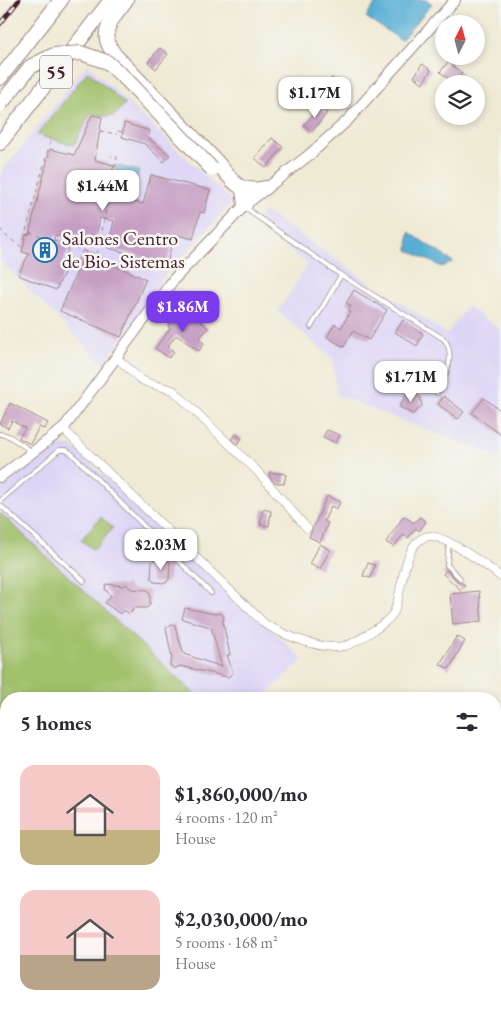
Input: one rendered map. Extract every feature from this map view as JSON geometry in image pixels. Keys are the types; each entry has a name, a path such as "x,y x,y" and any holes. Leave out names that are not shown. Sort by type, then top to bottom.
{"highway":[{"name":"55","path":"0,78 61,0"},
{"name":"55","path":"0,143 111,0"},
{"path":"126,0 112,20 107,33 107,41 115,55 218,163 229,177 243,189 253,191 265,188"},
{"path":"0,105 30,67 54,55 80,53 107,62 127,80 212,170 229,177"},
{"path":"243,189 245,205"}],"street":[{"path":"0,477 64,429 174,278 245,205 309,155 348,120 455,0"},
{"path":"116,358 140,379 173,390 257,471 307,528"},
{"path":"64,429 265,624 274,630 308,643 344,646 357,641 381,626 394,611 403,574 417,543 428,536 438,536 449,542 501,577"}],"lane":[{"path":"245,205 255,215 341,276 444,339 450,349 450,357 437,393"},
{"path":"311,327 341,276"},
{"path":"0,434 9,436 33,453"},
{"path":"0,501 59,450 66,450 211,593"},
{"path":"0,505 84,580"},
{"path":"449,542 447,565 460,578"}],"path":[{"path":"100,131 117,134"},
{"path":"118,131 122,132"},
{"path":"50,142 26,231 97,255 117,157 111,156"},
{"path":"0,229 6,236 23,248"},
{"path":"77,272 72,270 83,249"}],"shaded area":[{"path":"87,64 233,202 164,276 104,365 0,260 0,174"},
{"path":"264,211 447,334 467,306 501,330 501,457 397,419 336,394 333,359 278,311 308,264 254,224"},
{"path":"57,445 72,446 303,659 268,692 192,692 0,513 0,490"}],"green space":[{"path":"88,71 125,104 114,116 91,113 74,145 37,135"},
{"path":"0,513 192,692 0,692"},
{"path":"101,517 113,528 94,550 81,540"}],"water":[{"path":"378,0 427,0 432,4 401,40 366,17"},
{"path":"116,165 139,171 131,199 109,193"},
{"path":"409,232 453,262 442,267 408,250"}],"building":[{"path":"160,48 168,54 156,69 148,62"},
{"path":"422,64 431,70 423,83 414,77"},
{"path":"446,65 452,65 462,73 460,75 444,75 440,72"},
{"path":"332,78 341,86 331,96 323,88"},
{"path":"319,107 327,113 312,132 304,125"},
{"path":"92,115 102,117 95,160 114,165 106,194 143,204 151,175 210,190 204,213 200,212 193,239 174,234 167,263 108,248 114,221 100,218 94,245 55,235 54,240 69,247 60,269 65,271 56,290 18,275 29,254 22,252 26,234 29,235 50,149 74,155"},
{"path":"124,123 150,131 148,138 170,155 164,162 145,144 122,137"},
{"path":"272,138 283,147 266,168 255,158"},
{"path":"85,253 146,279 121,337 60,311"},
{"path":"354,290 387,310 369,340 353,331 344,347 327,337 335,324 341,328 350,312 348,311 351,306 346,303"},
{"path":"185,308 208,328 199,339 204,343 199,351 176,335 168,346 174,352 169,358 155,348 170,329 168,326 172,321 174,322"},
{"path":"403,320 423,334 417,346 395,332"},
{"path":"408,391 420,397 422,406 413,414 399,407"},
{"path":"444,396 464,412 458,419 438,404"},
{"path":"484,398 501,411 501,435 472,413"},
{"path":"10,403 48,423 44,429 39,427 30,444 19,438 25,428 12,421 8,428 0,424"},
{"path":"327,430 340,435 336,443 323,437"},
{"path":"236,434 242,439 237,444 231,439"},
{"path":"270,472 286,474 284,484 274,482 269,476"},
{"path":"327,496 340,502 337,509 331,506 324,521 328,523 320,542 309,537"},
{"path":"263,509 271,511 269,526 260,525"},
{"path":"404,516 414,523 420,517 426,522 419,531 416,528 408,538 403,535 394,547 386,542"},
{"path":"320,544 330,550 320,569 310,564"},
{"path":"155,559 168,559 170,562 169,579 166,583 154,582 151,578 152,562"},
{"path":"368,563 375,565 371,578 363,576"},
{"path":"447,570 457,581 465,585 461,590 443,574"},
{"path":"106,584 124,586 126,584 131,589 148,590 150,593 150,605 146,608 133,608 132,612 128,613 123,610 120,614 105,603 111,596 105,589"},
{"path":"479,591 482,621 453,624 450,594"},
{"path":"185,608 215,614 221,613 224,617 223,622 230,655 227,655 233,673 228,677 180,666 174,669 170,665 172,658 166,628 174,624 184,654 222,667 211,627 182,619"},
{"path":"457,636 465,641 449,669 440,664"}],"railway":[{"path":"0,24 19,0"}],"place":[{"name":"Salones Centro de Bio- Sistemas","path":"45,250"}]}
